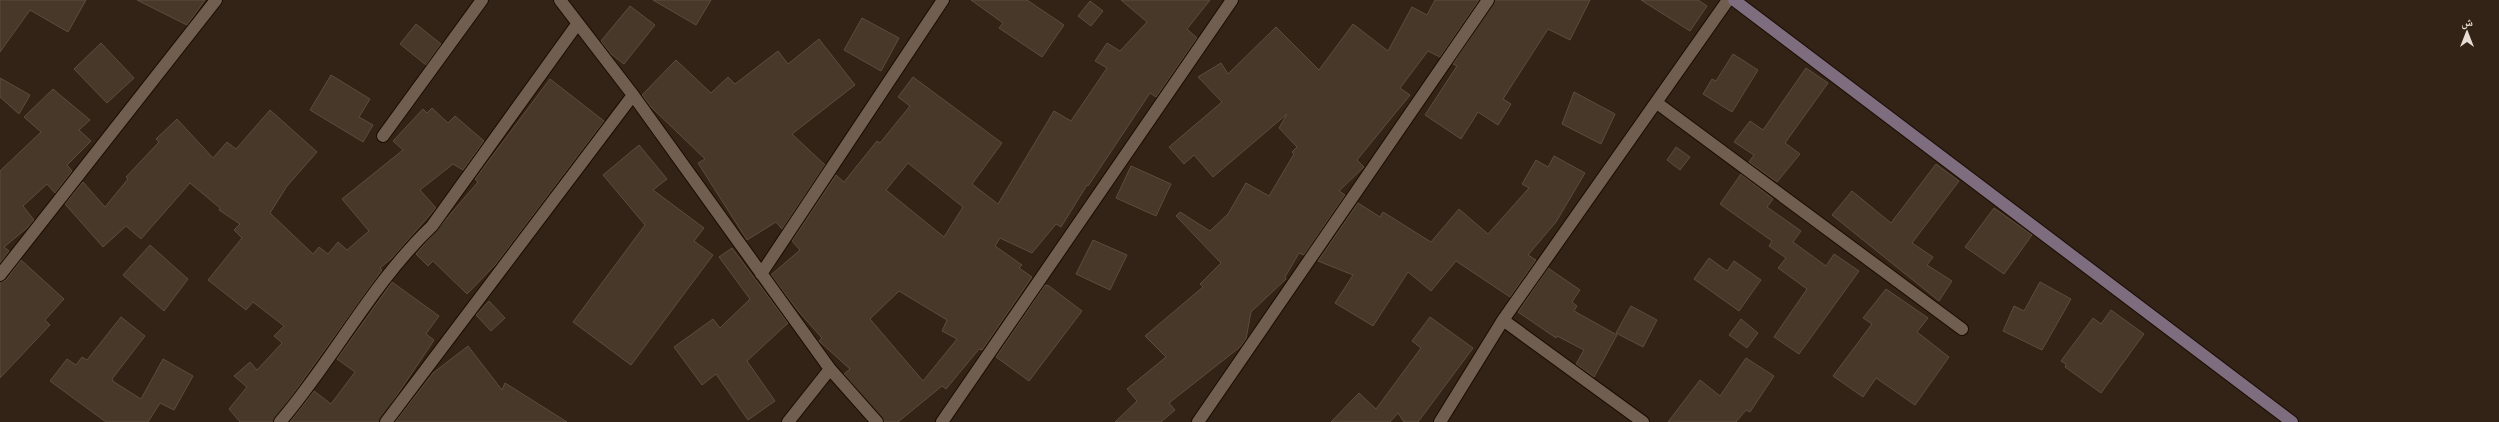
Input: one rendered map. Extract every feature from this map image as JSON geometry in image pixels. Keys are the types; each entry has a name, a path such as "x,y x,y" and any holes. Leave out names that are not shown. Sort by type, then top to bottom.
{"main road":[{"path":"1734,0 2292,422"}],"street":[{"path":"0,275 216,0"},
{"path":"383,136 482,0"},
{"path":"560,0 633,95 830,369 877,422"},
{"path":"761,274 943,0"},
{"path":"942,422 1232,0"},
{"path":"1198,422 1488,0"},
{"path":"1440,422 1503,320 1728,0"},
{"path":"280,422 301,398 404,253 432,226 578,23"},
{"path":"386,422 633,95"},
{"path":"1657,103 1962,329"},
{"path":"1503,320 1643,422"},
{"path":"788,422 830,369"}],"building":[{"path":"0,0 86,0 68,32 30,10 0,52"},
{"path":"137,0 205,0 187,25"},
{"path":"653,0 711,0 696,25"},
{"path":"971,0 1027,0 1064,25 1042,57 999,28 1003,23"},
{"path":"1121,0 1210,0 1187,29 1197,38 1156,97 1150,93 1088,186 1087,185 1061,227 1056,224 1032,253 1000,238 995,246 1022,265 1019,268 1032,277 982,350 979,349 946,389 942,386 898,422 885,422 844,374 850,369 819,341 822,338 799,312 771,275 800,250 792,241 836,175 844,182 877,141 880,143 910,106 898,97 913,77 1002,143 972,184 998,204 1054,111 1071,121 1107,68 1095,61 1107,43 1120,51 1147,22","holes":["908,163 963,207 944,237 886,190","899,291 947,320 942,331 957,339 923,381 870,319"]},
{"path":"1435,0 1479,0 1440,57 1428,51 1400,88 1410,95 1357,160 1364,167 1339,191 1345,195 1304,255 1299,253 1285,277 1286,279 1251,312 1246,339 1240,347 1169,403 1175,410 1161,422 1115,422 1137,401 1127,389 1166,357 1145,336 1203,287 1200,284 1221,263 1176,216 1180,212 1210,231 1228,214 1246,183 1269,196 1294,154 1292,152 1297,147 1279,128 1287,114 1213,177 1194,155 1184,164 1169,147 1222,102 1198,77 1221,63 1228,74 1276,27 1319,70 1353,24 1388,51 1412,7 1427,15"},
{"path":"1495,0 1590,0 1570,40 1548,29 1503,99 1511,104 1498,125 1478,112 1461,139 1425,115 1457,66 1453,64"},
{"path":"1641,0 1698,0 1707,6 1690,31"},
{"path":"1090,1 1103,11 1091,26 1078,16"},
{"path":"630,6 655,25 624,64 611,54 601,41"},
{"path":"862,18 899,38 881,71 844,50"},
{"path":"416,24 441,44 426,65 400,44"},
{"path":"819,39 855,85 792,134 825,165 782,229 776,222 747,240 698,163 705,159 651,107 642,95 676,60 711,93 728,77 735,84 778,51 788,64"},
{"path":"101,43 134,78 107,103 74,69"},
{"path":"1733,54 1758,70 1732,112 1703,94 1712,79 1716,81"},
{"path":"1806,68 1828,83 1785,143 1800,154 1777,182 1749,162 1754,155 1734,142 1750,121 1763,130"},
{"path":"331,75 370,99 359,117 373,125 363,142 310,110"},
{"path":"0,78 30,95 19,114 0,97"},
{"path":"550,79 604,121 496,264 467,294 433,261 428,266 416,254 478,182 475,179"},
{"path":"53,89 90,120 79,130 91,141 67,165 72,171 55,193 47,184 23,206 34,220 27,228 4,247 9,251 0,263 0,171 41,132 24,117"},
{"path":"1574,92 1615,114 1601,144 1562,124"},
{"path":"432,108 448,123 455,116 484,141 463,170 453,164 420,190 436,208 392,258 380,268 382,270 273,422 240,422 229,409 247,387 234,376 250,362 257,370 282,343 274,336 284,326 253,302 246,310 208,280 242,238 234,230 240,224 219,210 220,208 190,183 141,239 126,226 103,247 65,204 83,182 105,207 128,179 126,177 159,142 156,139 177,119 213,158 227,142 236,149 270,110 317,152 287,186 270,213 313,254 319,247 328,254 338,242 347,250 369,231 342,199 403,150 393,141 423,109 427,113"},
{"path":"639,145 667,179 653,190 704,228 694,241 713,255 631,365 573,322 645,225 603,175"},
{"path":"1676,147 1690,157 1680,170 1667,160"},
{"path":"1554,156 1585,173 1556,222 1528,255 1536,260 1510,297 1456,261 1431,291 1408,272 1373,326 1335,303 1353,275 1318,261 1358,203 1380,217 1383,212 1431,242 1459,209 1488,234 1529,188 1522,184 1536,160 1548,167"},
{"path":"1936,164 1959,181 1912,243 1933,257 1927,265 1952,281 1939,301 1832,215 1852,191 1891,223"},
{"path":"1131,166 1171,184 1156,216 1116,198"},
{"path":"1741,174 1773,199 1767,207 1801,231 1793,242 1826,266 1834,254 1859,271 1799,354 1774,337 1807,289 1778,268 1786,258 1769,246 1772,241 1720,204"},
{"path":"1994,208 2032,235 2004,274 1965,247"},
{"path":"1093,240 1127,255 1110,290 1076,274"},
{"path":"150,245 188,279 164,311 123,275"},
{"path":"732,248 788,323 747,361 775,401 748,420 716,374 702,385 674,347 713,319 720,328 750,299 719,257"},
{"path":"1709,258 1727,271 1734,261 1761,280 1739,311 1694,279"},
{"path":"21,260 64,299 45,320 50,325 0,378 0,282 6,280"},
{"path":"1548,268 1580,290 1572,302 1577,306 1574,311 1617,335 1594,377 1576,364 1584,350 1557,336 1556,338 1518,312"},
{"path":"392,282 439,316 426,334 434,340 379,422 290,422 314,391 331,404 355,372 337,359"},
{"path":"2040,282 2071,299 2042,350 2003,331 2014,306 2024,311"},
{"path":"1045,285 1049,286 1082,311 1029,381 996,357"},
{"path":"1886,289 1928,318 1917,332 1949,357 1915,405 1876,378 1863,397 1833,376 1872,324 1863,318"},
{"path":"489,301 505,318 491,331 476,315"},
{"path":"1631,306 1657,320 1643,347 1616,333"},
{"path":"2111,310 2144,334 2101,393 2065,367 2066,364 2061,361 2093,318 2101,324"},
{"path":"121,317 145,336 112,379 114,382 141,399 163,359 193,376 174,410 160,403 148,422 106,422 50,381 67,359 76,365 82,357 87,360"},
{"path":"1430,317 1473,348 1418,422 1404,422 1398,413 1390,422 1331,422 1359,393 1376,409 1421,348 1412,341"},
{"path":"1741,319 1758,333 1747,348 1729,335"},
{"path":"468,346 502,390 505,383 567,422 395,422 433,373"},
{"path":"1746,358 1774,376 1750,412 1746,410 1736,422 1668,422 1700,380 1720,396"}]}
